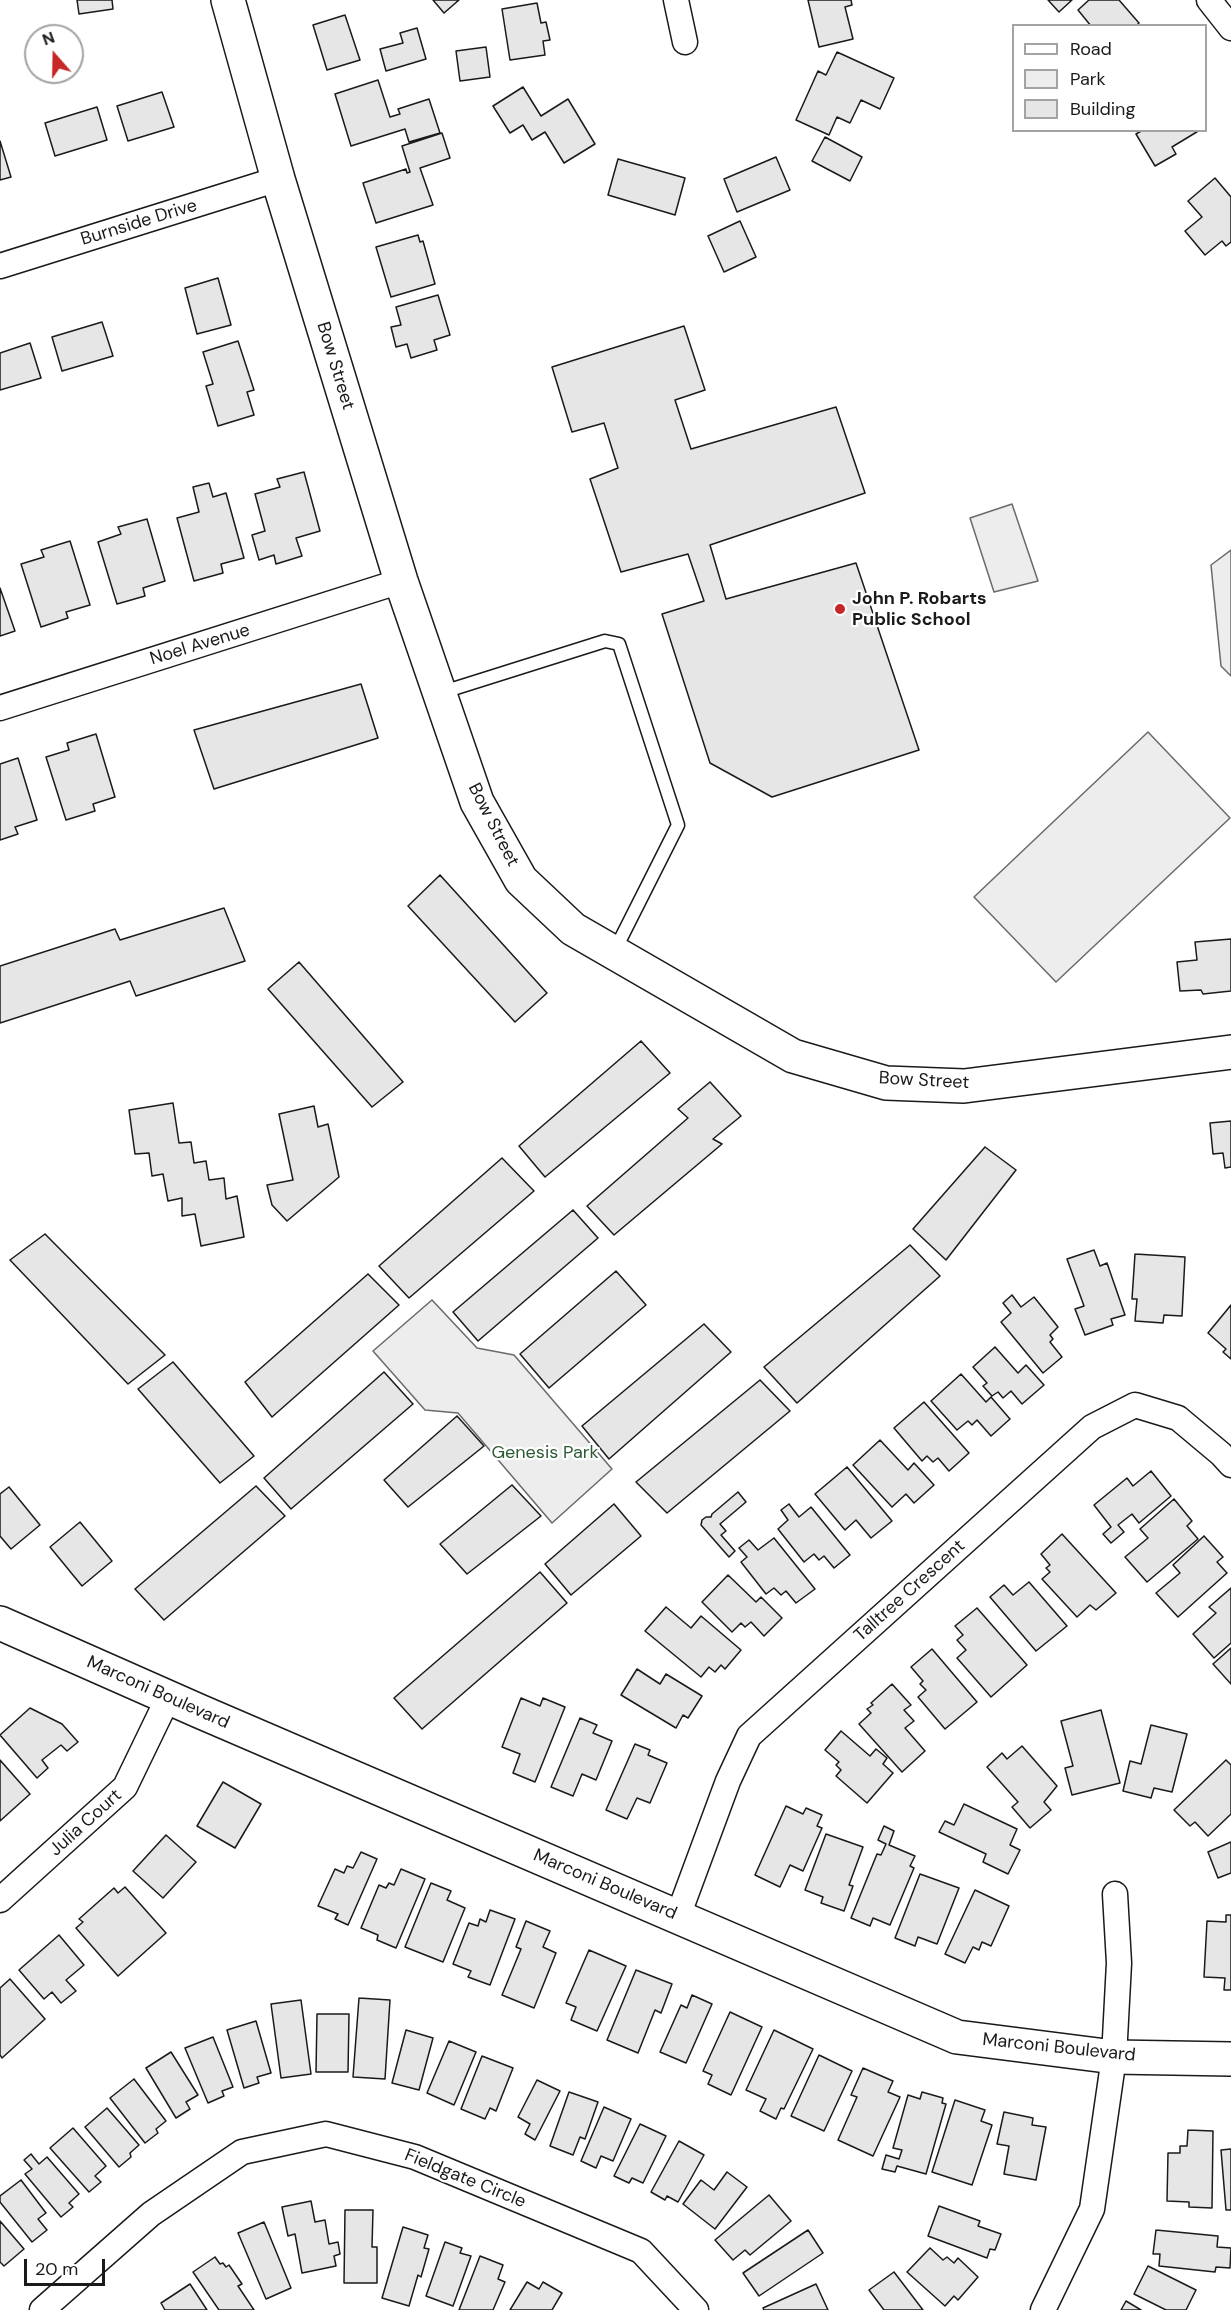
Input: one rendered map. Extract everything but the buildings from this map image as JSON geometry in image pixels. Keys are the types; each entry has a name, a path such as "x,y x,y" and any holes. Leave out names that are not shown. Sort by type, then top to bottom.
{"street":[{"name":"Bow Street","path":"228,0 278,179 401,581 477,802 521,880 573,929 793,1056 886,1083 964,1086 1231,1052"},
{"path":"676,0 685,42"},
{"path":"1209,0 1231,28"},
{"name":"Burnside Drive","path":"0,266 278,179"},
{"name":"Noel Avenue","path":"0,708 401,581"},
{"name":"Talltree Crescent","path":"678,1917 728,1781 749,1736 1092,1427 1135,1405 1178,1418 1231,1465"},
{"name":"Marconi Boulevard","path":"0,1623 168,1698 957,2037 1114,2057 1231,2059"},
{"name":"Julia Court","path":"0,1900 125,1787 168,1698"},
{"path":"1043,2310 1092,2209 1114,2057 1119,1963 1115,1894"},
{"name":"Fieldgate Circle","path":"42,2310 151,2214 242,2152 326,2134 414,2157 641,2251 696,2310"}],"lane":[{"path":"440,693 605,641 619,644 678,825 614,953"}],"green space":[{"path":"1012,504 1038,581 994,592 970,518"},
{"path":"1231,550 1231,676 1221,666 1211,565"},
{"path":"1148,732 1230,818 1056,982 974,897"},
{"name":"Genesis Park","path":"432,1300 477,1348 514,1355 612,1469 552,1523 458,1413 425,1410 373,1351"}],"place":[{"name":"John P. Robarts Public School","path":"840,609"}]}
